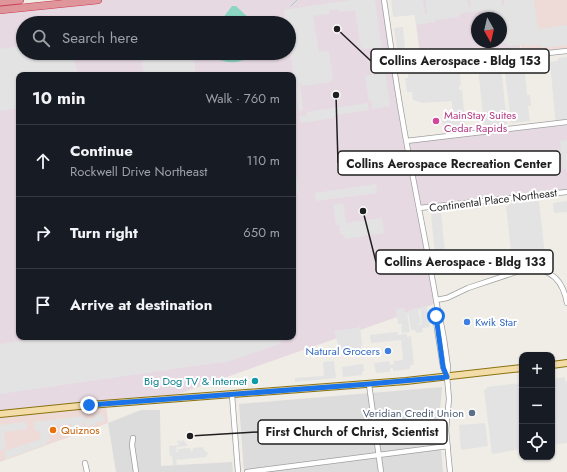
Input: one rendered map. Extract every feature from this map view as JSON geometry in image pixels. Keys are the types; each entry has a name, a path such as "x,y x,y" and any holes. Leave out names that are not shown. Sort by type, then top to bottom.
{"highway":[{"path":"0,2 20,0"},
{"path":"0,10 98,0"}],"main road":[{"path":"555,365 567,363"},
{"path":"0,414 89,405 369,384 519,368"}],"street":[{"path":"384,0 406,141 420,208 438,311 436,322 443,367 447,377 449,399 446,430 450,472"},
{"path":"394,69 567,51"},
{"path":"406,141 567,122"},
{"name":"Continental Place Northeast","path":"420,208 567,192"},
{"path":"436,300 444,299 468,288 520,270 537,268 545,271 558,280 566,294 567,303"},
{"path":"369,384 381,472"},
{"path":"232,395 238,472"},
{"path":"133,438 132,445 136,472"},
{"path":"247,472 448,446"},
{"path":"84,463 86,472"}],"shaded area":[{"path":"98,0 384,0 406,141 567,122 567,192 420,208 437,303 164,399 0,414 0,10"},
{"path":"351,0 375,0 390,106 372,109 371,101 369,101 365,76 379,74 375,48 361,49 355,10 339,12 338,9 329,11 329,14 313,16 319,52 329,52 333,79 331,82 302,86 302,83 300,83 303,110 299,111 296,91 296,72 293,72 292,60 296,60 296,16 285,16 284,10"},
{"path":"391,0 423,0 425,14 427,14 426,0 467,0 469,7 471,6 470,0 501,0 502,6 504,5 504,0 534,0 538,29 567,25 567,45 542,48 541,45 526,46 523,44 508,46 507,12 481,11 461,13 458,17 435,20 435,22 416,25 415,15 393,17"},
{"path":"413,0 515,0 521,53 421,63"},
{"path":"515,0 567,0 567,48 522,53"},
{"path":"403,27 406,62 399,63 394,28"},
{"path":"16,47 16,60 74,60 78,72 16,72 16,108 0,111 0,49"},
{"path":"567,57 567,126 556,127 550,62 558,61 558,58"},
{"path":"142,60 194,60 196,72 144,72"},
{"path":"527,64 528,73 525,74 527,95 530,95 531,106 528,106 530,121 511,123 504,66"},
{"path":"501,65 507,124 484,126 478,67"},
{"path":"456,69 457,72 460,72 461,86 459,86 459,90 462,90 466,131 444,133 442,117 453,115 452,101 422,103 413,100 412,92 407,92 405,78 408,78 408,74"},
{"path":"368,103 369,110 334,115 334,118 301,123 300,116 307,115 306,112"},
{"path":"567,140 567,169 563,169 560,141"},
{"path":"296,173 299,191 296,194"},
{"path":"376,184 377,193 316,201 315,193"},
{"path":"539,201 545,255 531,260 523,261 523,258 516,259 515,250 511,251 506,206 509,206 508,204"},
{"path":"567,201 567,212 554,213 553,203"},
{"path":"343,204 346,223 382,218 384,233 345,239 344,235 341,235 339,225 336,225 333,205"},
{"path":"441,213 446,263 436,264 431,214"},
{"path":"427,306 430,327 422,328 423,332 416,333 415,330 411,330 408,311 418,308 421,323 418,324 422,325 420,307"},
{"path":"404,308 405,312 407,312 410,332 402,333 402,324 398,324 396,309"},
{"path":"360,326 361,349 340,351 334,331 357,328"},
{"path":"397,332 398,335 407,334 407,337 411,336 414,365 410,365 410,369 393,371 393,368 391,368 390,372 376,373 374,363 389,361 390,365 394,364 393,361 403,360 401,340 371,343 370,335"},
{"path":"29,340 283,340 279,344 230,361 0,394 0,344"},
{"path":"334,361 336,378 295,382 295,378 324,376 323,362"},
{"path":"363,364 364,371 362,372 362,375 343,377 342,367"},
{"path":"565,377 565,381 567,381 567,443 555,445 555,388 555,379"},
{"path":"519,383 519,450 492,454 484,390 487,389 487,387"},
{"path":"442,387 439,423 443,472 244,472 239,404"},
{"path":"106,404 108,423 0,462 0,414"},
{"path":"141,410 160,410 161,466 232,462 233,472 116,472 108,423"},
{"path":"102,414 105,422 97,422 95,425 86,426 86,423 84,422 84,426 72,427 71,424 49,427 50,441 46,442 47,444 6,459 4,451 41,439 40,431 35,431 34,422 84,416 86,419 94,418 95,415"},
{"path":"26,422 27,429 4,432 6,449 0,450 0,425"},
{"path":"485,423 488,446 461,450 459,425"},
{"path":"179,440 181,442 183,440 187,446 176,447 177,453 178,449 190,448 192,452 193,448 203,447 208,453 206,457 176,460 177,465 173,465 169,446 179,445 177,442"}],"green space":[{"path":"232,6 236,6 247,16 224,16"},
{"path":"220,60 244,60 234,62"}],"waterway":[{"path":"291,6 297,0"}],"place":[{"name":"Collins Aerospace - Bldg 153","path":"337,29"},
{"name":"Collins Aerospace Recreation Center","path":"336,95"},
{"name":"MainStay Suites Cedar Rapids","path":"436,121"},
{"name":"Collins Aerospace - Bldg 133","path":"363,211"},
{"name":"Kwik Star","path":"467,322"},
{"name":"Natural Grocers","path":"388,351"},
{"name":"Big Dog TV & Internet","path":"255,381"},
{"name":"Veridian Credit Union","path":"472,413"},
{"name":"Quiznos","path":"53,430"},
{"name":"First Church of Christ, Scientist","path":"190,436"}],"route":[{"path":"89,405 246,394 447,377 443,367 436,316"}]}
